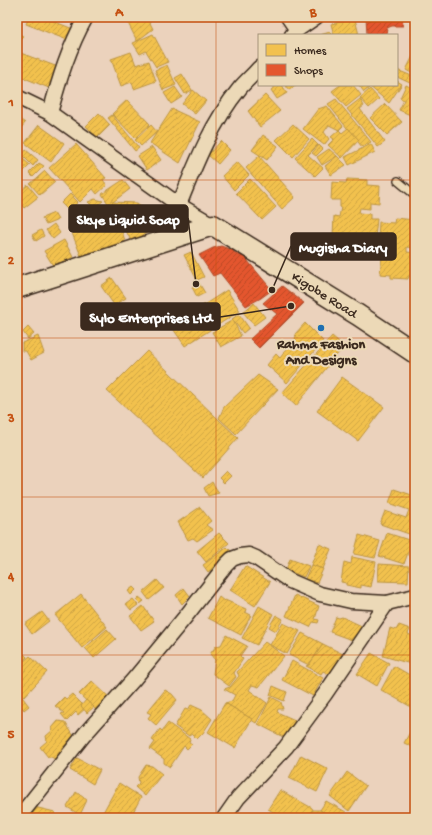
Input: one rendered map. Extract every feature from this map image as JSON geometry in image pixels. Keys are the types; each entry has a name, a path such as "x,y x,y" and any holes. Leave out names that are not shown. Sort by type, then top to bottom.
{"street":[{"path":"50,113 62,72 77,32 86,17"},
{"path":"288,17 294,32 316,17"},
{"path":"179,205 191,174 218,120 240,88 258,69"},
{"path":"17,97 50,113 179,205 213,225"},
{"path":"17,288 213,225"},
{"name":"Kigobe Road","path":"213,225 358,315 415,353"},
{"path":"18,818 84,735 134,679 232,559 249,555 256,558 290,581 320,594 351,601 387,603 415,596"},
{"path":"224,818 238,798 286,747 326,694 387,603"}],"lane":[{"path":"398,181 415,195"}],"building: Homes":[{"path":"29,17 43,17 73,29 70,41 26,24"},
{"path":"62,17 76,17 72,22"},
{"path":"125,17 147,17 153,29 137,41"},
{"path":"355,19 359,34 334,34 331,24"},
{"path":"17,33 23,36 17,47"},
{"path":"153,34 168,62 156,67 146,51 140,54 133,43"},
{"path":"18,52 58,67 49,88 17,75"},
{"path":"131,52 136,65 149,61 156,81 134,89 132,82 121,86 111,59"},
{"path":"413,56 415,57 415,75 406,70"},
{"path":"167,65 176,85 163,90 155,70"},
{"path":"398,70 412,76 410,83 398,77"},
{"path":"182,74 192,90 185,94 175,78"},
{"path":"398,82 402,84 389,103 369,86 398,86"},
{"path":"406,85 414,89 415,87 415,117 399,110 404,100 400,98"},
{"path":"276,86 283,86 287,93 277,99 271,90"},
{"path":"286,86 295,86 289,90"},
{"path":"339,86 354,86 361,95 346,107 332,91"},
{"path":"360,86 367,86 369,88 364,92"},
{"path":"175,87 182,97 171,104 164,93"},
{"path":"370,89 379,99 369,108 360,98"},
{"path":"193,90 206,101 195,114 182,104"},
{"path":"265,95 280,111 260,127 248,111"},
{"path":"336,99 371,142 362,147 328,104"},
{"path":"360,99 364,106 360,109 385,142 378,147 347,109"},
{"path":"127,100 150,124 135,138 112,114"},
{"path":"385,104 402,122 387,135 370,118"},
{"path":"327,106 343,126 339,130 329,125 324,132 329,139 324,145 303,129 318,109"},
{"path":"172,109 200,122 180,163 150,143"},
{"path":"99,113 110,125 97,138 86,126"},
{"path":"112,115 139,148 135,151 108,118"},
{"path":"17,117 25,123 17,133"},
{"path":"293,124 309,139 293,157 276,140"},
{"path":"39,125 64,143 51,162 25,143"},
{"path":"151,125 157,132 141,146 135,140"},
{"path":"348,128 359,140 342,158 328,145 334,139 331,137 339,130 342,133"},
{"path":"263,135 278,146 267,160 252,150"},
{"path":"312,139 318,145 308,155 323,168 315,176 295,158"},
{"path":"221,141 230,150 218,164 208,155"},
{"path":"76,144 106,178 103,180 107,185 97,194 93,189 80,202 49,168"},
{"path":"371,144 375,152 349,165 345,157"},
{"path":"319,145 323,149 316,156 312,153"},
{"path":"152,147 161,160 147,170 138,156"},
{"path":"329,149 337,156 322,165 317,157"},
{"path":"26,150 38,160 33,166 22,155"},
{"path":"17,154 30,165 18,177 17,176"},
{"path":"259,156 295,197 282,209 246,168"},
{"path":"337,156 346,165 331,175 325,166"},
{"path":"237,162 249,175 234,190 222,176"},
{"path":"39,163 44,166 33,177 29,173"},
{"path":"45,171 55,182 40,195 30,184"},
{"path":"250,179 276,207 262,220 236,193"},
{"path":"347,179 367,180 367,185 380,186 379,203 370,202 370,209 360,208 359,213 370,214 370,219 377,219 375,238 361,237 361,240 343,239 343,236 333,235 334,216 339,217 341,207 340,200 331,200 332,182 346,183"},
{"path":"123,180 130,189 109,205 102,194"},
{"path":"28,185 38,197 24,208 17,199 17,194"},
{"path":"70,194 78,202 69,211 61,203"},
{"path":"95,199 103,201 94,208 88,202"},
{"path":"112,202 137,203 153,215 156,226 132,243"},
{"path":"54,213 58,220 46,225 42,218"},
{"path":"118,218 125,241 81,256 72,233"},
{"path":"395,218 415,220 415,248 407,247 407,252 415,253 415,277 409,276 408,279 391,278 391,275 380,274 382,255 387,256 389,246 387,246 388,240 378,239 379,222 394,223"},
{"path":"54,224 60,233 53,239 46,230"},
{"path":"41,230 44,236 36,241 32,235"},
{"path":"64,240 73,257 54,267 44,251"},
{"path":"191,252 204,277 197,280 184,255"},
{"path":"112,278 126,298 114,305 101,286"},
{"path":"199,283 205,293 197,297 192,287"},
{"path":"227,290 240,311 185,346 171,326"},
{"path":"254,303 265,317 254,325 243,312"},
{"path":"21,308 21,325 17,327 17,310"},
{"path":"239,314 249,328 243,333 232,319"},
{"path":"233,320 241,336 221,347 212,332"},
{"path":"305,323 323,341 287,383 267,365 276,354 280,358 296,337 295,334"},
{"path":"28,327 34,334 28,339 23,332"},
{"path":"38,336 44,353 31,360 26,351 22,351 22,343"},
{"path":"332,336 344,346 296,406 282,393"},
{"path":"147,351 238,438 203,478 107,391"},
{"path":"258,375 278,389 236,434 219,418 224,407"},
{"path":"342,377 384,407 358,441 317,411"},
{"path":"226,471 231,476 224,483 219,478"},
{"path":"212,482 219,493 208,496 204,488"},
{"path":"394,489 415,496 415,536 380,524 385,511 406,518 409,510 389,503"},
{"path":"200,507 211,521 206,525 213,530 197,541 193,538 188,540 178,522"},
{"path":"219,533 229,543 206,562 197,551"},
{"path":"387,533 412,541 404,564 379,556"},
{"path":"359,535 380,541 375,558 354,554"},
{"path":"319,544 331,549 323,569 311,565"},
{"path":"227,547 232,552 212,571 211,570 208,572 203,565"},
{"path":"352,557 376,562 371,587 361,585 361,588 346,585 346,583 341,582 344,562 351,564"},
{"path":"290,559 309,566 304,577 286,570"},
{"path":"413,563 415,563 415,572 413,571"},
{"path":"379,564 409,566 408,582 378,581"},
{"path":"311,565 323,569 317,583 305,579"},
{"path":"245,566 270,582 255,606 230,590"},
{"path":"157,580 164,588 149,600 143,592"},
{"path":"133,587 136,590 131,595 128,591"},
{"path":"184,588 190,596 182,604 176,595"},
{"path":"81,594 107,627 82,648 55,615"},
{"path":"295,595 319,606 315,619 319,620 318,623 313,622 310,627 286,616"},
{"path":"139,597 144,601 140,604 136,600"},
{"path":"219,597 224,601 225,600 246,609 245,612 251,615 241,635 208,618"},
{"path":"133,599 138,605 131,610 126,604"},
{"path":"143,606 154,621 141,630 130,616"},
{"path":"259,606 273,614 257,645 242,638"},
{"path":"42,612 49,621 32,634 25,624"},
{"path":"276,615 283,619 276,631 269,627"},
{"path":"336,617 342,617 364,627 357,642 330,632"},
{"path":"283,623 300,631 287,654 270,645"},
{"path":"399,625 410,629 408,634 415,637 415,651 411,664 383,656 390,628 396,630"},
{"path":"17,627 21,632 17,636"},
{"path":"107,629 116,639 94,658 85,648"},
{"path":"302,633 323,644 309,665 289,655"},
{"path":"226,635 247,646 240,656 243,659 234,673 236,677 229,686 213,674 215,660 210,654 216,646 221,645"},
{"path":"265,642 284,656 259,687 252,685 249,690 267,703 256,723 225,703 232,701 235,695 224,689 230,687 239,676 237,672"},
{"path":"323,644 345,655 332,676 323,671 321,674 306,666 309,665"},
{"path":"17,647 27,657 17,666"},
{"path":"371,653 389,663 377,686 357,674"},
{"path":"415,655 415,667 409,663"},
{"path":"30,656 47,672 24,697 17,690 17,667"},
{"path":"292,661 323,678 313,696 282,680"},
{"path":"394,666 415,678 415,709 381,690"},
{"path":"92,681 111,699 98,712 79,694"},
{"path":"273,686 287,692 284,701 270,695"},
{"path":"165,690 172,694 177,700 156,725 148,718 151,714 147,712"},
{"path":"20,694 29,706 24,710 17,700 17,696"},
{"path":"72,694 86,708 78,715 76,712 67,721 61,714 64,713 55,706 64,697 66,699"},
{"path":"271,697 281,702 283,709 278,709 277,712 295,720 287,739 258,724"},
{"path":"17,699 22,708 17,711"},
{"path":"86,700 94,707 87,713 81,706"},
{"path":"225,703 252,719 235,748 208,732"},
{"path":"191,705 202,710 212,719 197,739 192,734 189,736 175,726 185,709 188,710"},
{"path":"58,721 65,722 75,738 67,742 67,747 55,759 48,757 40,747 47,741 46,736 53,730 52,728"},
{"path":"168,723 190,739 189,742 192,744 187,749 184,746 170,767 164,763 164,759 150,749 155,742 152,740 160,729 162,731"},
{"path":"415,723 415,748 404,743"},
{"path":"301,755 328,769 317,792 289,778"},
{"path":"77,758 100,770 93,784 70,770"},
{"path":"146,765 152,766 162,774 145,796 135,787 139,783 138,777"},
{"path":"347,772 366,786 349,811 330,796"},
{"path":"119,783 141,797 130,818 100,818"},
{"path":"280,790 313,810 305,818 284,818 268,809"},
{"path":"76,792 87,800 80,815 67,807"},
{"path":"326,801 346,812 342,818 334,818 320,810"},
{"path":"34,807 55,812 54,818 31,818"},
{"path":"313,810 320,810 330,818 308,818"},
{"path":"250,812 260,818 246,818"}],"building: Shops":[{"path":"366,17 402,17 403,26 392,26 387,28 386,34 367,34"},
{"path":"221,246 232,250 239,256 242,254 272,290 246,306 220,273 213,276 199,255"},
{"path":"282,286 304,303 259,348 250,339 277,314 263,303"}],"place":[{"name":"Skye Liquid Soap","path":"196,284"},
{"name":"Mugisha Diary","path":"272,290"},
{"name":"Sylo Enterprises Ltd","path":"291,306"},
{"name":"Rahma Fashion And Designs","path":"321,328"}]}
